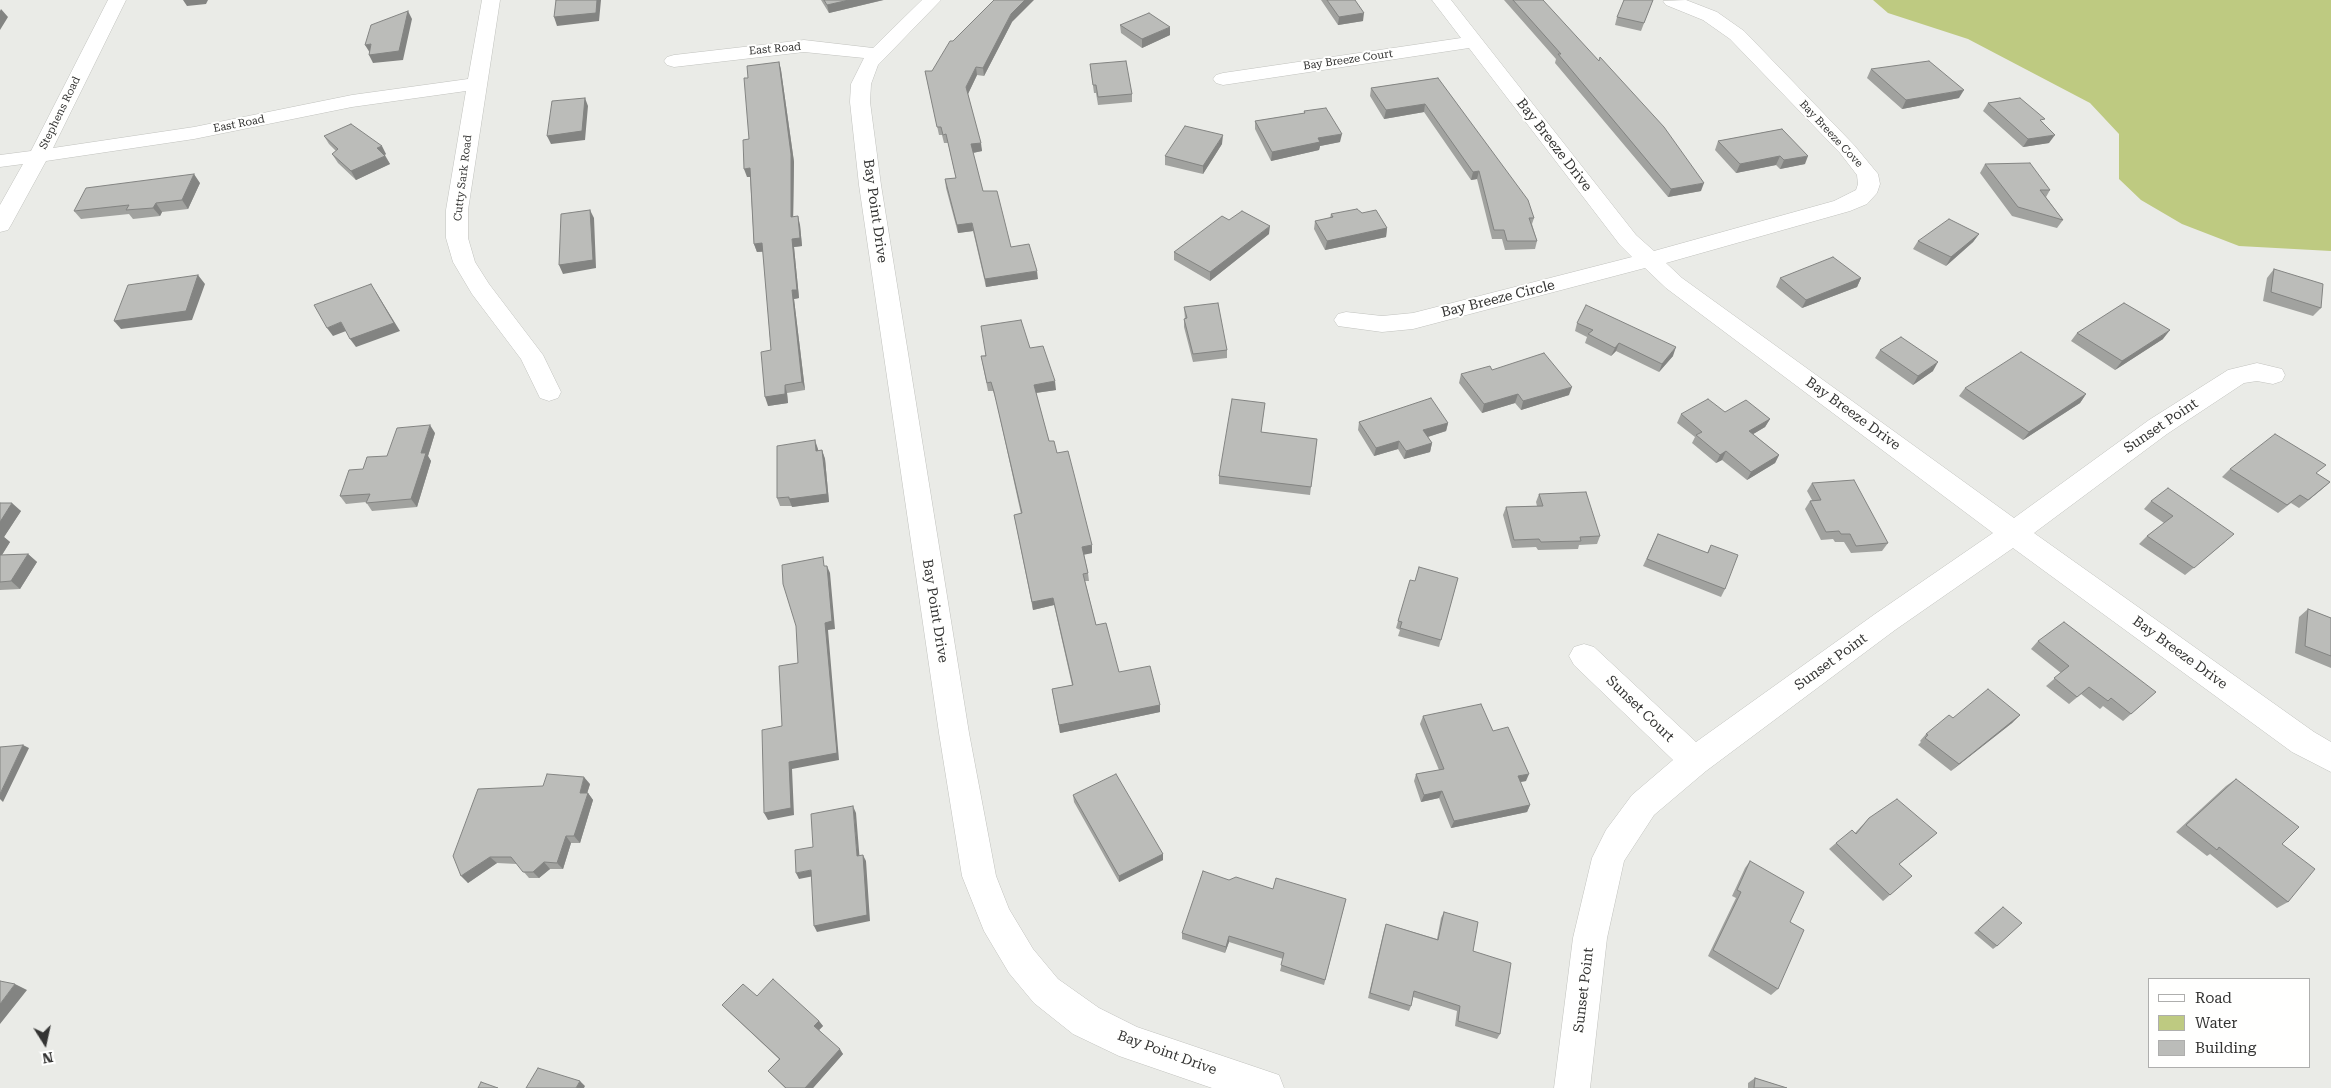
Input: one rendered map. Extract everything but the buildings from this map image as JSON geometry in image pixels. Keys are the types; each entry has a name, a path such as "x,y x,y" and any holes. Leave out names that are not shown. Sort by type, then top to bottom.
{"street":[{"name":"Stephens Road","path":"0,225 38,157 118,0"},
{"name":"Cutty Sark Road","path":"491,0 457,210 457,238 464,262 480,289 531,355 549,392"},
{"name":"Bay Point Drive","path":"932,0 869,63 861,84 860,102 954,733 979,876 996,919 1021,961 1046,991 1086,1021 1132,1043 1266,1088"},
{"name":"Bay Breeze Drive","path":"1441,0 1628,240 1674,283 2280,725 2331,758"},
{"name":"Bay Breeze Cove","path":"1649,260 1842,206 1859,199 1866,193 1869,184 1867,174 1847,149 1737,35 1710,16 1672,1"},
{"name":"Bay Breeze Court","path":"1223,79 1473,42"},
{"name":"East Road","path":"674,60 804,46 847,49 877,54"},
{"name":"East Road","path":"0,161 194,134 352,101 477,84"},
{"name":"Bay Breeze Circle","path":"1346,320 1382,324 1413,321 1649,260"},
{"name":"Sunset Point","path":"1572,1088 1590,938 1608,858 1617,841 1643,805 1695,761 1885,622 2015,532 2077,484 2158,427 2237,376 2257,372 2273,375"},
{"name":"Sunset Court","path":"1584,656 1695,761"}],"water":[{"path":"1873,0 2331,0 2331,251 2239,246 2182,224 2141,200 2119,179 2119,134 2090,103 1968,39 1888,13"}]}
